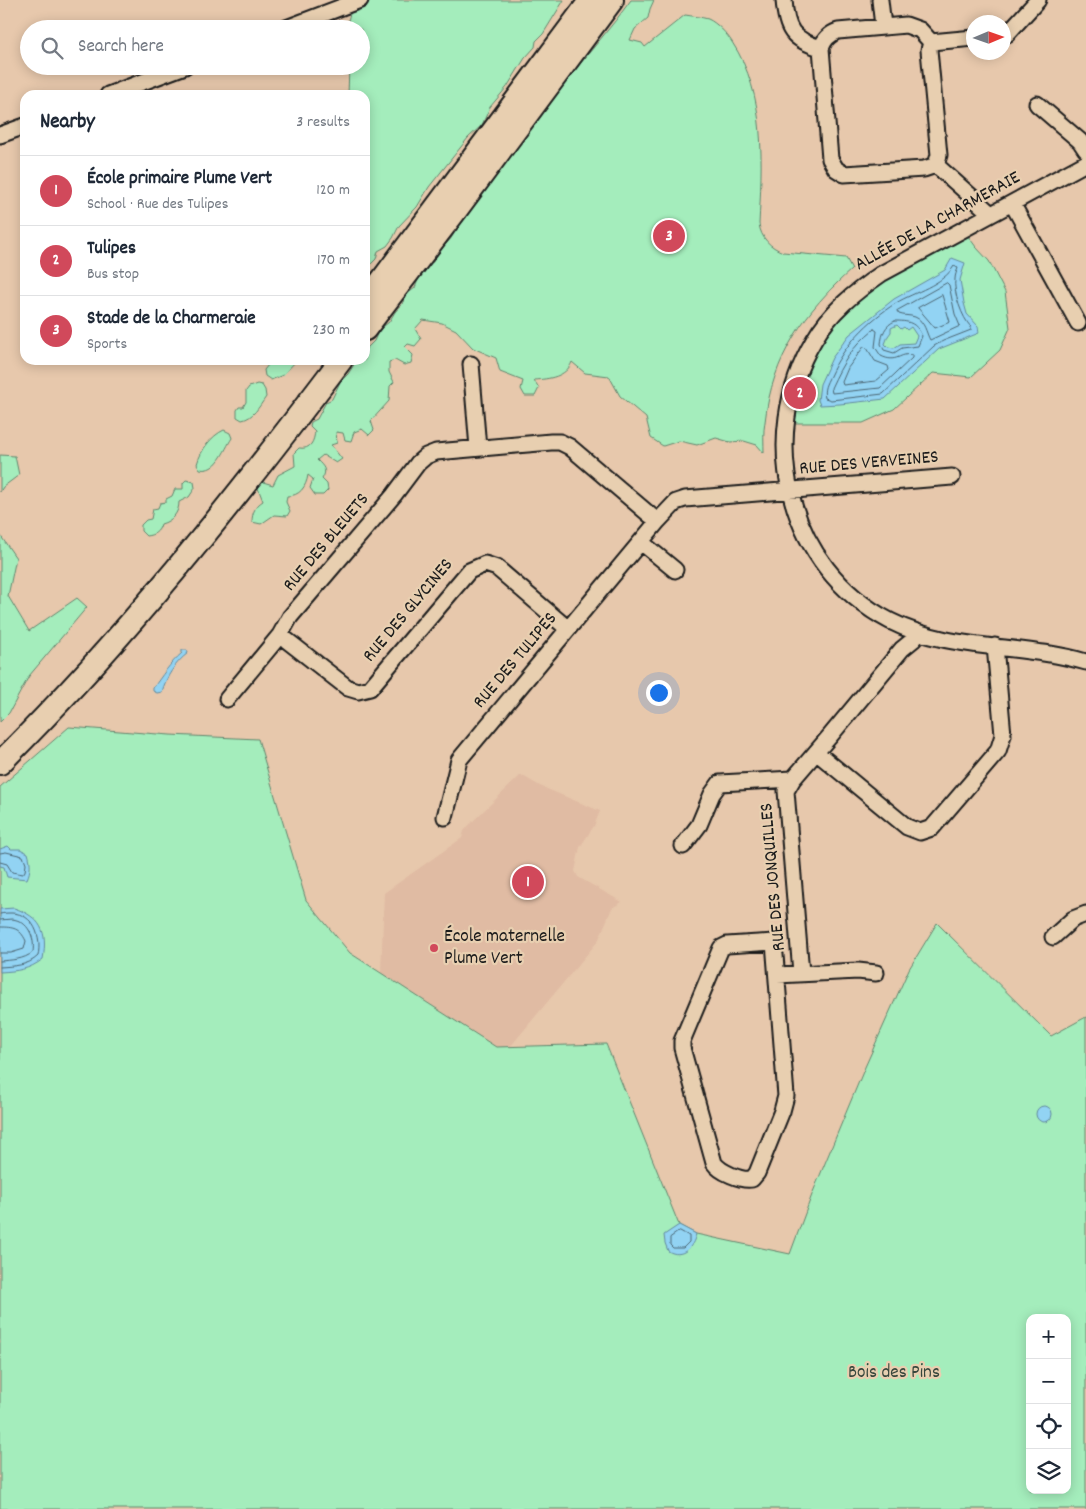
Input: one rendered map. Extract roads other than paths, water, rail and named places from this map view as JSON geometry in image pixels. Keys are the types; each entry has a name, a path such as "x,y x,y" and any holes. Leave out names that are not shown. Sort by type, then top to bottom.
{"highway":[{"path":"370,296 591,0"},
{"path":"370,322 612,0"},
{"path":"589,32 621,0"},
{"path":"0,742 163,561 318,365"},
{"path":"0,763 91,667 174,572 271,452 337,365"}],"street":[{"path":"308,20 360,0"},
{"path":"784,0 785,17 790,30 802,41 821,48"},
{"path":"880,0 883,26"},
{"path":"1011,30 1038,0"},
{"path":"931,42 924,33 912,26 883,26 833,33 823,42 821,48 830,159 836,170 851,175 924,169 936,165"},
{"path":"931,42 966,39"},
{"path":"931,42 929,50 939,155 936,165"},
{"path":"121,90 161,75"},
{"path":"1036,104 1080,141 1086,150"},
{"path":"0,135 20,128"},
{"name":"ALLÉE DE LA CHARMERAIE","path":"1086,163 881,274 851,296 814,338 801,365 790,398 785,424 784,448 789,491 809,541 822,562 840,583 876,612 918,633 947,641 1046,653 1086,662"},
{"path":"936,165 991,214"},
{"path":"1012,202 1078,323"},
{"path":"471,364 478,448"},
{"name":"RUE DES BLEUETS","path":"227,699 280,635 290,617 394,495 418,463 426,456 436,452 478,448 552,442 564,444 658,521"},
{"name":"RUE DES VERVEINES","path":"789,491 952,477"},
{"name":"RUE DES TULIPES","path":"445,818 459,760 658,521 676,502 685,499 789,491"},
{"path":"641,542 675,570"},
{"name":"RUE DES GLYCINES","path":"280,635 348,688 358,691 370,688 469,570 485,564 497,568 568,629"},
{"name":"RUE DES JONQUILLES","path":"876,972 858,970 802,972 786,791 793,779 902,649 918,633"},
{"path":"816,752 907,827 920,832 932,828 998,751 1001,744 1002,735 995,646"},
{"path":"683,846 699,825 712,794 720,783 793,779"},
{"path":"1053,937 1073,919 1086,914"},
{"path":"774,942 799,940"},
{"name":"RUE DES JONQUILLES","path":"774,942 777,975 786,1096 784,1106 757,1173 752,1180 744,1180 714,1163 682,1048 682,1041 721,948 727,945 774,942"},
{"path":"777,975 802,972"}],"water":[{"path":"952,258 965,263 960,280 964,303 967,314 978,326 979,333 939,349 885,399 820,405 818,400 820,384 832,358 849,335 894,299 945,270","holes":["897,325 901,329 904,327 907,330 911,327 917,336 914,343 900,344 894,348 888,347 885,344 891,328"]},
{"path":"182,650 187,650 188,653 172,671 162,692 157,693 153,691 153,688 166,670 182,653"},
{"path":"8,846 11,849 20,849 28,853 30,866 27,879 7,877 4,867 0,866 0,849"},
{"path":"14,908 31,916 40,927 44,941 43,959 33,966 0,972 0,909"},
{"path":"1044,1106 1052,1114 1044,1122 1036,1114"},
{"path":"679,1225 696,1234 690,1248 678,1254 668,1251 664,1235"}],"place":[{"name":"Stade de la Charmeraie","path":"669,236"},
{"name":"Tulipes","path":"800,393"},
{"name":"École primaire Plume Vert","path":"528,882"},
{"name":"École maternelle Plume Vert","path":"434,948"}],"park label":[{"name":"Bois des Pins","path":"894,1373"}]}
